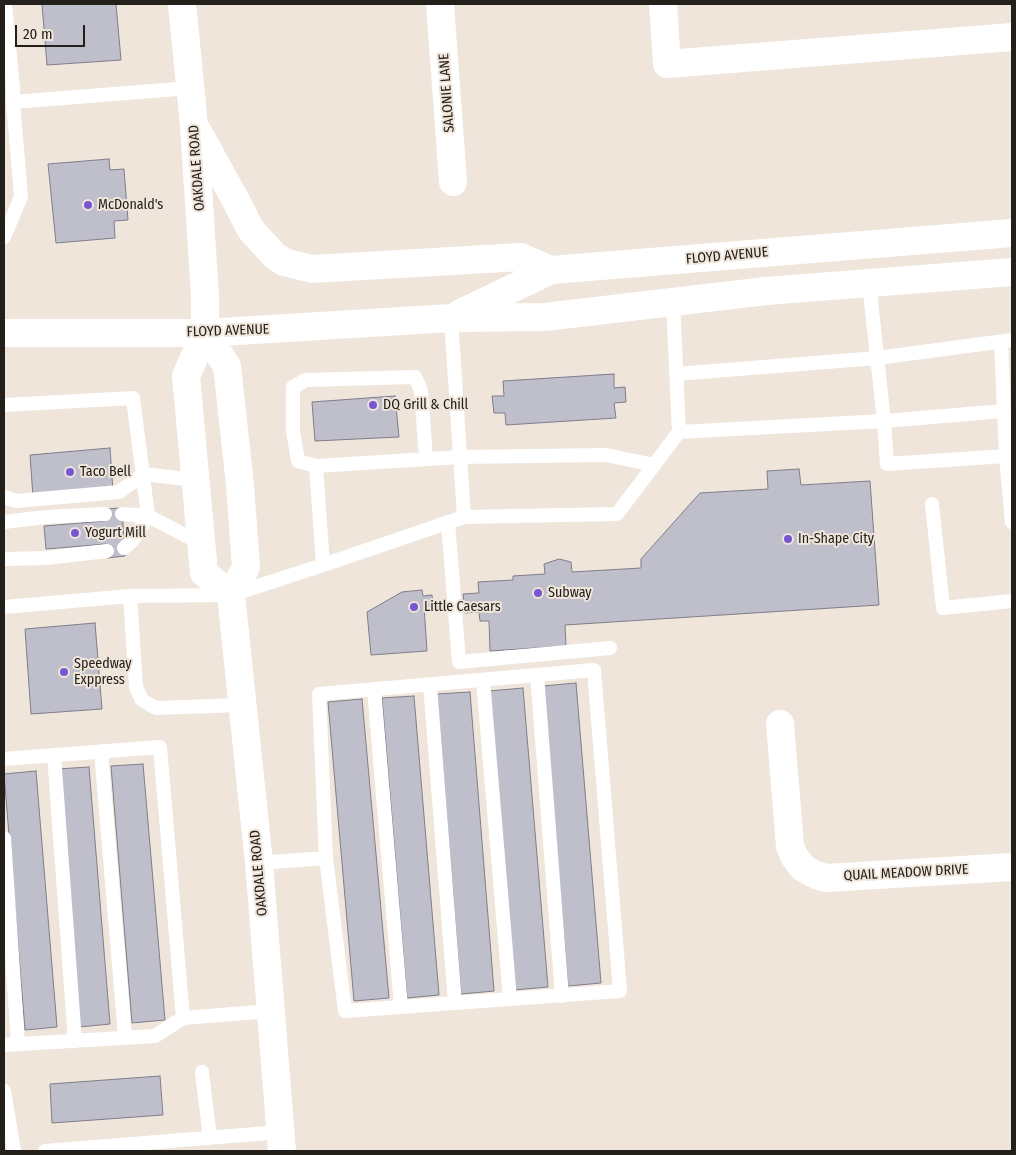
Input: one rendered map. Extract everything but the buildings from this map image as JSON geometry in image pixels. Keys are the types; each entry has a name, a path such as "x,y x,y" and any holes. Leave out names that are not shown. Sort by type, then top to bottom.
{"street":[{"name":"OAKDALE ROAD","path":"182,4 194,125 204,286 205,333 186,376 195,480 204,573 231,595 259,864 282,1142"},
{"name":"SALONIE LANE","path":"440,4 453,182"},
{"path":"664,4 667,64 1012,37"},
{"path":"194,125 236,199 251,230 275,256 284,262 312,270 521,257 551,270"},
{"name":"FLOYD AVENUE","path":"451,318 551,270 1012,233"},
{"name":"FLOYD AVENUE","path":"4,333 205,333 451,318 545,317 766,291 1012,272"},
{"path":"205,333 227,366 240,485 246,567 231,595"},
{"name":"QUAIL MEADOW DRIVE","path":"780,724 790,846 794,856 803,868 816,876 826,878 1012,867"}],"lane":[{"path":"4,237 21,197 5,4"},
{"path":"12,102 190,88"},
{"path":"869,283 887,464 1006,456"},
{"path":"4,607 130,596 231,595 464,517 617,514 678,432 672,302"},
{"path":"451,318 464,517"},
{"path":"676,374 877,358 1007,341 1004,411 1012,522"},
{"path":"426,460 420,390 416,377 306,380 293,387 293,431 298,461 316,466 426,460 460,458 606,455 654,465"},
{"path":"4,406 133,398 148,516 133,540 124,548"},
{"path":"678,432 884,421 1004,411"},
{"path":"316,466 323,565"},
{"path":"4,497 16,501 119,492 144,474 195,480"},
{"path":"932,504 942,608 1012,600"},
{"path":"4,522 46,517 105,514"},
{"path":"122,514 148,516 202,544"},
{"path":"448,522 459,662 610,648"},
{"path":"4,559 46,558 107,551"},
{"path":"130,596 136,688 142,700 156,708 242,705"},
{"path":"594,670 620,992 345,1011 326,858 319,694 537,675 594,670"},
{"path":"537,675 562,996"},
{"path":"483,680 510,1000"},
{"path":"430,684 455,1003"},
{"path":"374,689 401,1007"},
{"path":"4,759 160,747 183,1018"},
{"path":"101,751 125,1037"},
{"path":"54,755 75,1040"},
{"path":"4,838 11,1044 155,1036 183,1018 271,1011"},
{"path":"259,864 326,858"},
{"path":"202,1072 210,1138"},
{"path":"4,1091 14,1151"},
{"path":"46,1151 174,1146 210,1138 282,1142"}],"place":[{"name":"McDonald's","path":"88,205"},
{"name":"DQ Grill & Chill","path":"373,405"},
{"name":"Taco Bell","path":"70,472"},
{"name":"Yogurt Mill","path":"75,533"},
{"name":"In-Shape City","path":"788,539"},
{"name":"Subway","path":"538,593"},
{"name":"Little Caesars","path":"414,607"},
{"name":"Speedway Exppress","path":"64,672"}]}
